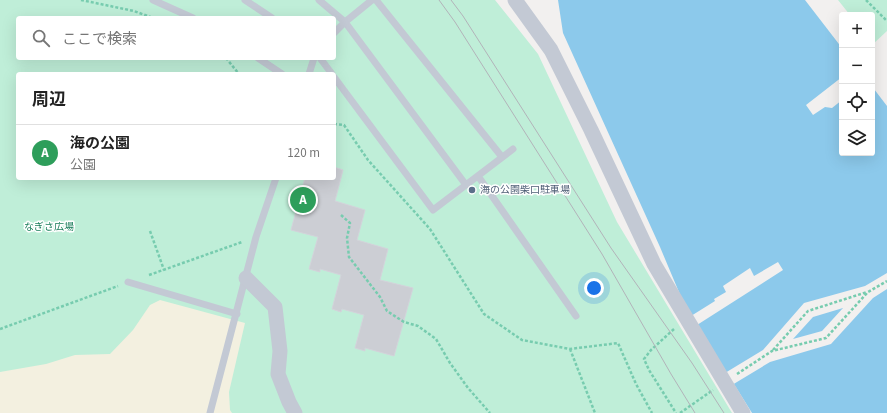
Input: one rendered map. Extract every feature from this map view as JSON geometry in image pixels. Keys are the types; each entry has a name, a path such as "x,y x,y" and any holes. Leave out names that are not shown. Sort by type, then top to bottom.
{"street":[{"path":"515,0 551,50 591,130 654,264 743,413"},
{"path":"246,278 275,307 280,351 278,374 295,413"}],"lane":[{"path":"153,0 189,16"},
{"path":"245,0 269,16"},
{"path":"319,0 345,22 466,185"},
{"path":"336,31 372,0"},
{"path":"376,0 502,157"},
{"path":"261,60 279,72"},
{"path":"310,72 313,60"},
{"path":"322,60 330,72"},
{"path":"336,79 433,210 513,148"},
{"path":"478,176 576,316"},
{"path":"210,413 256,237 275,180"},
{"path":"128,282 237,314"}],"path":[{"path":"81,0 134,11 148,16"},
{"path":"866,0 887,21"},
{"path":"228,60 237,72"},
{"path":"336,124 344,125 368,160 430,229 484,314 522,340 570,349 618,343 636,384 652,413"},
{"path":"341,215 350,223 347,238 349,257 380,297 387,310 404,322 418,326 436,339 450,363 468,388 490,413"},
{"path":"150,231 164,270"},
{"path":"737,374 772,351 808,311 868,292 887,281"},
{"path":"772,351 826,338 868,292"},
{"path":"676,413 649,370 644,358 686,318"},
{"path":"570,349 595,413"},
{"path":"680,413 717,387"}],"green space":[{"name":"なぎさ広場","path":"0,0 495,0 538,54 617,222 732,413 0,413"},
{"path":"838,0 887,0 887,31 875,42 875,12 848,12"}],"sand":[{"path":"160,300 245,323 229,392 230,410 232,413 0,413 0,372 46,364 75,355 110,354 133,330 150,305"}],"water":[{"path":"558,0 805,0 839,44 839,79 806,105 813,115 825,107 832,108 839,102 839,156 875,156 875,90 887,106 887,413 752,413 697,325 783,270 778,262 754,276 750,268 723,286 726,292 714,299 715,301 691,316 684,304 660,247 563,33"}],"pier":[{"path":"887,273 887,289 873,298 831,344 770,362 732,385 725,373 763,350 804,303 865,286","holes":["843,308 822,331 793,339 813,317"]}],"building":[{"path":"336,168 343,170 335,201 365,210 357,240 388,249 380,280 413,288 394,356 365,348 365,351 355,348 364,315 342,309 341,312 332,309 341,275 320,269 320,272 309,269 318,237 291,230 304,180 336,180"}],"tram line":[{"path":"439,0 455,22 602,254 695,413"},
{"path":"451,0 463,16 611,248 692,363 724,413"}],"place":[{"name":"海の公園柴口駐車場","path":"472,190"},
{"name":"海の公園","path":"303,200"}]}
